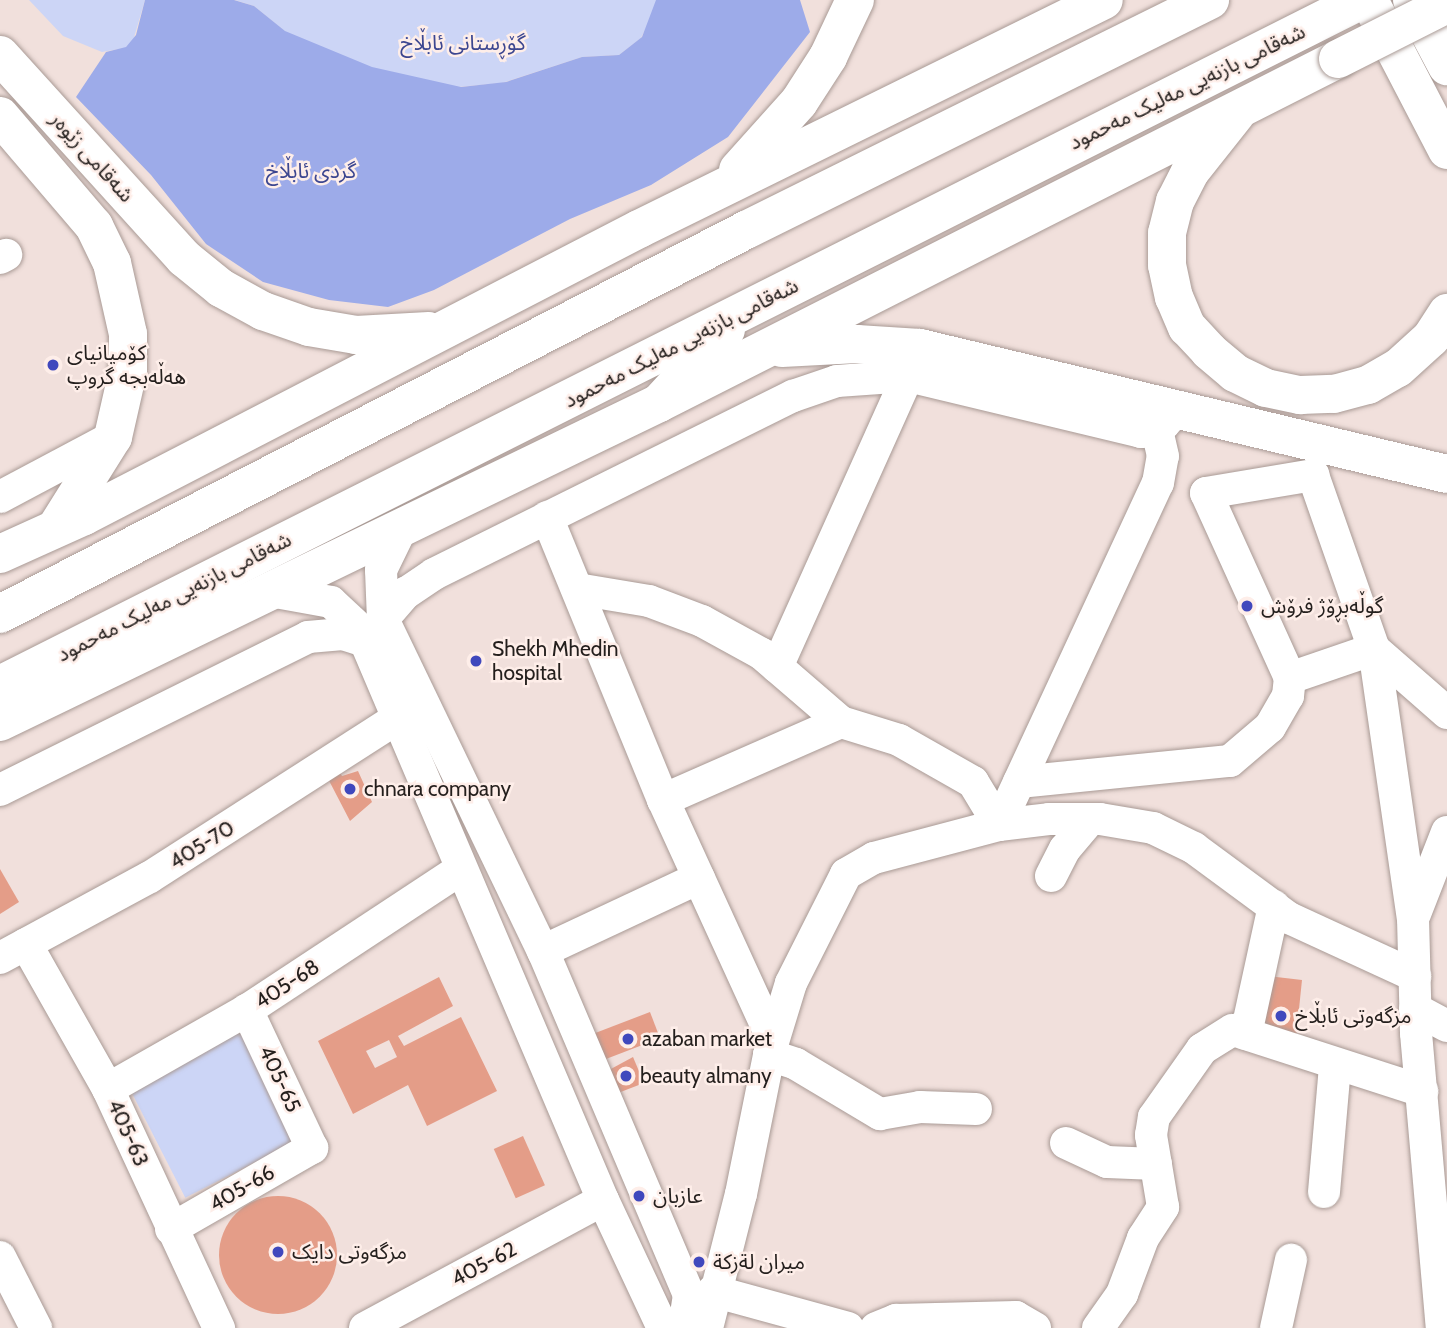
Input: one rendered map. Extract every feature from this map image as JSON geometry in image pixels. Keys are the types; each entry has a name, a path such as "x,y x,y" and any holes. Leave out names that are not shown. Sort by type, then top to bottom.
{"main road":[{"path":"720,189 799,102 828,57 855,0"},
{"path":"0,554 56,528 720,189 1104,0"},
{"path":"0,614 746,230 1210,0"},
{"name":"شەقامی بازنەیی مەلیک مەحمود","path":"0,685 1362,0"},
{"path":"1369,0 1447,150"},
{"path":"1412,0 1447,66"},
{"path":"0,722 659,403 1447,4"},
{"name":"شەقامی زێوەر","path":"0,55 184,258 221,288 263,311 309,327 356,335 404,335 451,326"},
{"path":"1243,105 1190,172 1175,201 1167,233 1167,265 1174,297 1187,327 1209,351 1235,373 1266,388 1300,395 1335,394 1368,385 1398,368 1431,338 1447,313"},
{"name":"شەقامی زێوەر","path":"0,116 94,226 122,296 128,334 128,370 113,437 56,528"},
{"path":"659,403 741,313"},
{"path":"766,349 857,344 919,348 1166,419 1447,474"}],"street":[{"path":"777,667 908,376"},
{"path":"0,790 308,637 374,630 419,583 804,391 861,377 908,376 1133,430 1166,419 1158,483 999,825"},
{"path":"0,497 113,437"},
{"path":"1019,782 1230,761 1270,727 1288,696 1290,678 1206,493 1313,475 1374,649 1413,918 1415,1009 1440,1319"},
{"path":"547,517 663,800 771,1047 880,1114 920,1107 976,1109"},
{"path":"402,527 381,570 374,630 396,719 603,1200 663,1328"},
{"path":"577,589 649,601 702,621 777,667 841,722 899,740 973,782 999,825"},
{"path":"270,591 331,602 374,630 543,951 689,1295 684,1328"},
{"path":"1290,678 1374,649"},
{"path":"1374,649 1447,713"},
{"name":"405-70","path":"13,951 150,877 396,719"},
{"path":"663,800 841,722"},
{"path":"707,1328 713,1291 741,1194 771,1047 791,983 846,874 874,858 999,825 1090,819 1153,828 1194,848 1274,906 1360,954 1415,976"},
{"path":"1051,876 1065,849 1090,819"},
{"path":"1413,918 1447,832"},
{"name":"405-68","path":"108,1089 247,1010 461,869"},
{"path":"543,951 699,878"},
{"path":"1246,1034 1274,906"},
{"name":"405-63","path":"13,951 108,1089 219,1328"},
{"path":"1415,1009 1447,1026"},
{"name":"405-65","path":"247,1010 312,1148"},
{"path":"1098,1328 1122,1294 1143,1238 1163,1207 1151,1135 1154,1117 1202,1049 1233,1030 1422,1091"},
{"path":"1324,1192 1335,1065"},
{"path":"1066,1143 1107,1162 1156,1164"},
{"name":"405-66","path":"171,1228 312,1148"},
{"name":"405-62","path":"365,1328 603,1200"},
{"path":"1440,1319 1447,1236"},
{"path":"0,1257 36,1328"},
{"path":"1276,1328 1291,1260"},
{"path":"713,1291 848,1328"},
{"path":"876,1328 896,1320 1016,1317 1035,1328"}],"green space":[{"path":"29,0 145,0 133,41 125,48 102,52 63,36"},
{"name":"گردی ئابڵاخ","path":"145,0 234,0 254,6 285,31 372,67 461,87 506,82 582,57 619,55 642,37 656,0 800,0 810,32 728,137 651,185 570,219 434,290 388,307 329,300 263,282 206,244 151,175 76,97 106,52 126,47 136,35"},
{"name":"گۆڕستانی ئابڵاخ","path":"235,0 657,0 657,6 641,38 619,55 582,57 502,83 458,87 375,69 287,33 254,6"},
{"path":"243,1027 300,1139 185,1198 128,1086"}],"building":[{"name":"chnara company","path":"334,763 342,776 358,771 372,802 350,821 323,769"},
{"path":"0,869 19,902 0,914"},
{"name":"مزگەوتی ئابڵاخ","path":"1268,976 1302,980 1296,1038 1259,1029"},
{"path":"439,977 453,1006 398,1036 404,1046 461,1017 497,1091 427,1126 408,1085 353,1114 318,1041","holes":["389,1040 397,1057 375,1068 366,1051"]},
{"name":"azaban market","path":"650,1012 660,1038 604,1060 594,1034"},
{"name":"beauty almany","path":"633,1057 644,1083 618,1093 609,1070"},
{"path":"523,1136 545,1185 516,1198 494,1149"},
{"name":"مزگەوتی دایک","path":"278,1196 289,1197 311,1206 327,1222 336,1244 336,1266 327,1288 311,1304 289,1313 278,1314 267,1313 245,1304 229,1288 220,1266 219,1255 220,1244 229,1222 245,1206 267,1197"}],"place":[{"name":"کۆمپانیای ھەڵەبجە گروپ","path":"53,365"},
{"name":"گوڵەبڕۆژ فرۆش","path":"1247,606"},
{"name":"Shekh Mhedin hospital","path":"476,661"},
{"name":"chnara company","path":"350,789"},
{"name":"مزگەوتی ئابڵاخ","path":"1281,1016"},
{"name":"azaban market","path":"628,1039"},
{"name":"beauty almany","path":"626,1076"},
{"name":"عازبان","path":"639,1196"},
{"name":"مزگەوتی دایک","path":"278,1252"},
{"name":"ميران لةزكة","path":"699,1262"}]}
